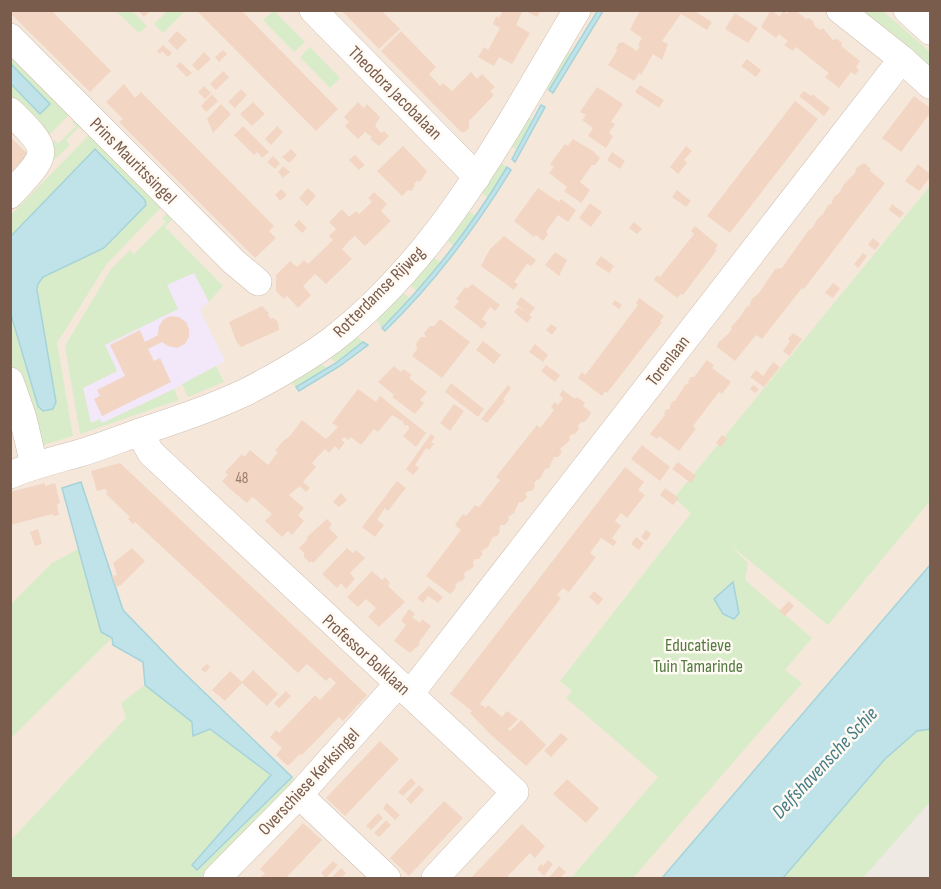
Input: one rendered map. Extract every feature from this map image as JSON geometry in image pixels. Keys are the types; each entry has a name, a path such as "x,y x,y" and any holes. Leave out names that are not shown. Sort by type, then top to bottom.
{"street":[{"name":"Theodora Jacobalaan","path":"313,10 477,177"},
{"name":"Rotterdamse Rijweg","path":"22,470 191,415 246,392 286,370 333,339 368,309 407,270 477,177 577,10"},
{"path":"840,10 902,59 930,85"},
{"path":"907,10 930,31"},
{"name":"Prins Mauritssingel","path":"10,37 234,262 258,282"},
{"name":"Torenlaan","path":"404,689 902,59"},
{"path":"10,111 36,136 41,148 39,163 10,195"},
{"path":"10,381 23,418 22,470"},
{"name":"Professor Bolklaan","path":"139,432 152,453 515,792 435,879"},
{"name":"Overschiese Kerksingel","path":"217,879 404,689"},
{"path":"298,795 387,879"}],"shaded area":[{"path":"10,11 930,11 930,588 683,878 11,878"},
{"path":"194,272 209,302 200,310 225,361 102,424 91,423 83,388 117,371 105,345 178,309 167,285"},
{"path":"930,698 930,878 763,878"}],"green space":[{"path":"116,11 132,11 147,26 139,33"},
{"path":"167,11 184,12 163,33 154,24"},
{"path":"274,11 305,42 294,52 263,20"},
{"path":"857,11 883,11 930,52 930,70"},
{"path":"10,45 72,112 45,139 11,104 11,84 40,113 50,104 11,64"},
{"path":"310,47 340,78 330,88 300,57"},
{"path":"566,50 571,54 549,90 543,88"},
{"path":"77,117 87,128 84,131 79,127 66,140 70,145 54,160 54,150 50,144 54,140 58,144 76,126 72,122"},
{"path":"526,117 533,120 517,150 509,144"},
{"path":"92,132 167,201 106,265 57,343 73,436 37,447 11,362 10,315 38,406 45,411 38,284 43,277 145,200 95,149 11,236 11,215"},
{"path":"498,161 507,167 488,198 481,192"},
{"name":"Educatieve Tuin Tamarinde","path":"930,186 930,501 828,625 729,544 748,563 745,580 812,638 785,670 802,683 633,878 571,878 658,777 566,698 572,691 560,681 691,513 674,498"},
{"path":"173,208 178,213 165,227 223,286 209,302 194,273 167,285 178,309 105,345 117,371 83,388 91,423 100,419 102,423 174,389 179,400 80,434 65,346 111,269 130,250 134,254 166,222 162,218"},
{"path":"468,211 476,216 454,246 447,240"},
{"path":"433,257 441,263 417,291 410,285"},
{"path":"403,293 411,299 382,328 376,319"},
{"path":"357,336 363,342 336,363 329,357"},
{"path":"319,363 328,368 296,387 290,381"},
{"path":"216,366 224,382 188,397 182,384"},
{"path":"78,549 101,631 112,638 11,738 11,604 52,563"},
{"path":"145,685 192,722 209,729 271,775 192,864 197,870 292,777 298,784 208,878 11,878 10,841 126,718 121,703"},
{"path":"930,729 930,802 863,878 783,878 885,759 917,731"}],"water":[{"path":"598,10 603,11 553,93 549,90"},
{"path":"11,64 50,104 40,114 11,84"},
{"path":"541,105 545,107 515,162 512,159"},
{"path":"95,149 145,200 146,205 104,248 43,277 38,284 37,290 56,402 53,409 43,411 38,406 11,315 11,236"},
{"path":"507,167 511,170 468,234 437,275 385,331 382,328 434,271 465,231"},
{"path":"363,342 368,345 340,366 299,391 296,387 336,363"},
{"path":"81,482 123,610 177,666 292,777 197,870 192,865 271,775 210,729 193,736 192,722 145,685 143,662 113,645 112,638 101,632 62,488"},
{"name":"Delfshavensche Schie","path":"930,565 930,729 917,731 885,759 783,878 662,878"},
{"path":"733,582 739,613 734,619 723,614 714,599"}],"building":[{"path":"10,10 51,10 111,71 90,92 10,13"},
{"path":"138,10 151,10 144,17"},
{"path":"196,10 241,10 338,109 316,131"},
{"path":"341,10 381,10 400,29 379,49"},
{"path":"503,10 523,10 516,25 530,33 512,64 499,57 494,66 478,57 484,47 488,50 500,28 493,24 496,16 499,18"},
{"path":"524,10 541,10 537,17"},
{"path":"640,10 693,10 712,22 707,30 681,14 662,41 668,44 662,60 653,54 641,75 639,73 634,81 608,65 619,43 623,42 637,51 640,46 638,45 642,38 630,30"},
{"path":"771,10 779,16 784,11 787,14 790,10 795,10 806,19 809,18 820,30 823,28 833,40 837,39 842,43 841,46 860,61 856,67 859,70 855,75 851,72 839,88 825,77 829,73 796,47 793,51 784,45 788,41 779,34 776,38 761,27"},
{"path":"735,13 758,28 748,43 725,29"},
{"path":"177,31 187,40 177,50 168,41"},
{"path":"401,31 436,67 429,74 440,86 443,83 452,91 471,72 477,79 482,74 495,87 490,91 494,95 469,121 469,128 465,132 461,132 381,51"},
{"path":"163,45 172,53 168,57 162,51 160,54 157,51"},
{"path":"223,50 227,54 219,62 215,57"},
{"path":"204,52 211,59 198,71 192,65"},
{"path":"747,59 761,70 756,77 741,66"},
{"path":"180,62 192,73 187,77 176,66"},
{"path":"223,71 229,77 216,90 210,84"},
{"path":"124,84 135,98 141,92 274,226 269,231 276,238 255,258 119,122 123,119 106,102"},
{"path":"640,85 664,100 659,108 635,92"},
{"path":"204,86 211,93 205,99 198,92"},
{"path":"597,87 623,104 611,122 615,124 609,133 613,136 606,148 588,136 593,128 582,120 586,115 580,112"},
{"path":"241,89 247,95 235,108 228,102"},
{"path":"804,91 811,96 812,94 830,108 824,116 799,96"},
{"path":"212,94 218,101 206,112 201,106"},
{"path":"914,96 930,108 930,113 901,152 882,138"},
{"path":"795,101 818,119 730,233 707,216"},
{"path":"253,102 265,114 252,126 240,114"},
{"path":"358,102 364,108 367,104 380,117 375,126 381,133 384,131 389,136 379,146 365,132 358,139 345,126 349,122 344,117"},
{"path":"221,104 231,114 213,133 207,119"},
{"path":"243,126 269,152 262,158 257,152 254,155 234,135"},
{"path":"277,126 283,132 271,145 265,139"},
{"path":"10,137 27,153 20,165 10,172"},
{"path":"573,139 600,158 580,182 590,190 581,203 564,191 567,187 549,173 554,167 550,164 565,144 568,146"},
{"path":"403,146 427,171 420,182 417,181 414,184 411,191 408,190 402,196 377,171"},
{"path":"686,146 692,151 684,160 687,163 678,174 670,167"},
{"path":"291,149 297,155 289,163 282,157"},
{"path":"612,152 625,161 620,169 607,160"},
{"path":"355,155 365,165 359,170 349,160"},
{"path":"273,156 280,163 275,169 267,162"},
{"path":"864,163 885,183 804,289 802,288 762,339 756,335 735,361 717,347 718,343 732,329 731,327 775,269 782,268 834,197 855,173 857,167"},
{"path":"918,164 930,174 919,191 905,181"},
{"path":"283,166 290,172 283,178 278,172"},
{"path":"308,188 316,196 307,206 299,198"},
{"path":"538,188 559,202 561,199 576,210 568,222 558,215 546,232 548,234 543,241 536,235 534,237 514,221"},
{"path":"281,189 287,195 280,201 275,195"},
{"path":"677,190 691,201 686,207 672,197"},
{"path":"374,192 387,204 381,211 391,221 365,246 355,236 348,242 342,249 352,259 326,284 315,274 303,286 311,295 298,308 287,296 284,299 276,291 276,275 290,261 297,267 304,260 308,264 333,240 329,236 336,229 329,222 342,209 349,217 356,211 359,214 372,202 368,198"},
{"path":"590,203 602,212 591,227 579,218"},
{"path":"892,204 904,213 900,218 889,210"},
{"path":"299,220 307,228 302,233 294,225"},
{"path":"634,222 642,229 637,234 629,228"},
{"path":"695,226 718,245 715,249 717,250 683,295 677,298 654,280 657,275 660,277 694,234 691,231"},
{"path":"504,236 536,260 531,266 527,264 514,282 518,284 514,290 481,266 490,249"},
{"path":"873,238 880,244 875,250 868,245"},
{"path":"555,252 567,260 559,276 545,265"},
{"path":"863,253 867,256 858,268 854,264"},
{"path":"601,256 614,266 609,273 595,264"},
{"path":"833,283 840,288 833,298 825,293"},
{"path":"472,284 500,305 495,311 490,307 482,319 487,323 482,329 454,307 459,301 456,299 465,287 467,289"},
{"path":"521,297 535,308 529,315 532,317 527,323 514,312 518,307 527,312 516,304"},
{"path":"639,298 664,316 660,321 662,322 607,393 605,391 602,396 578,378 582,372 585,375 592,366 638,305 636,303"},
{"path":"615,300 622,305 619,309 612,304"},
{"path":"262,306 271,319 274,318 278,322 279,330 241,347 236,341 229,322"},
{"path":"170,316 179,317 186,322 189,337 185,344 177,348 162,342 148,349 154,361 160,358 171,382 102,416 94,399 100,396 97,390 125,376 110,345 140,330 145,342 158,335 159,326"},
{"path":"440,319 470,342 442,378 412,356 421,337 426,337 424,333"},
{"path":"551,324 557,328 552,335 546,330"},
{"path":"793,333 802,339 789,356 783,351"},
{"path":"483,341 501,355 494,364 476,350"},
{"path":"535,344 548,355 543,362 529,352"},
{"path":"707,360 714,365 712,368 731,382 722,394 719,392 693,426 696,429 679,451 659,436 657,439 650,434 685,385 689,383 691,377 694,377"},
{"path":"773,362 780,367 764,387 750,377 756,370 763,376"},
{"path":"546,365 560,375 555,382 541,371"},
{"path":"394,366 401,372 403,369 412,375 409,378 427,392 420,400 424,403 415,414 392,397 394,395 378,382"},
{"path":"451,383 484,409 478,417 445,392"},
{"path":"508,385 511,388 503,399 505,401 487,423 481,419"},
{"path":"753,385 759,389 755,393 750,389"},
{"path":"358,389 376,402 380,396 426,433 416,447 403,436 409,429 408,425 405,426 402,420 392,415 378,432 374,429 361,445 351,437 348,440 344,437 341,440 345,442 339,450 335,446 329,453 325,449 312,463 316,467 303,482 310,488 306,492 300,486 289,495 304,508 298,515 304,521 292,535 288,531 282,537 265,521 272,514 252,497 247,503 222,481 228,475 225,472 242,454 244,457 250,450 268,465 278,452 275,451 302,420 326,439 338,427 332,423"},
{"path":"563,390 585,403 583,406 591,412 589,417 581,422 575,434 569,437 570,440 560,449 562,452 558,457 554,457 549,468 545,469 540,479 534,483 532,491 525,494 527,497 523,502 519,502 514,513 508,517 509,520 499,528 497,536 493,537 488,547 481,551 483,554 479,559 475,559 474,566 466,571 465,577 455,585 456,588 450,594 426,576 461,530 455,525 463,514 466,516 475,505 479,507 500,480 496,477 537,425 540,428 554,410 551,407 555,402 558,405 563,398 559,395"},
{"path":"454,404 464,411 450,431 440,423"},
{"path":"431,434 435,437 431,442 434,444 429,450 426,448 415,465 419,468 413,475 406,469"},
{"path":"722,435 727,439 721,447 716,443"},
{"path":"642,445 670,467 660,481 631,459"},
{"path":"678,462 696,476 691,483 672,469"},
{"path":"120,463 367,695 343,721 339,717 288,766 276,755 282,748 270,737 276,730 279,733 315,695 320,700 336,683 330,677 326,681 307,664 298,673 135,522 133,524 128,519 130,517 106,494 108,492 105,489 97,491 91,471"},
{"path":"625,467 644,482 638,490 645,495 627,518 621,513 615,521 621,526 612,538 617,542 613,546 601,538 590,553 596,557 569,592 563,588 557,595 561,598 480,704 486,708 488,705 502,717 507,711 518,719 508,729 510,731 521,720 546,745 526,766 489,733 470,713 472,711 450,694"},
{"path":"397,481 406,488 388,511 385,508 377,520 384,525 375,537 362,527"},
{"path":"45,483 45,486 55,483 60,503 57,505 59,515 53,516 53,514 10,525 10,492"},
{"path":"665,488 679,498 673,505 660,495"},
{"path":"341,493 347,500 339,507 333,502"},
{"path":"327,519 332,524 329,528 338,537 313,563 311,561 310,563 299,548 308,539 306,538"},
{"path":"38,529 42,544 35,546 30,532"},
{"path":"646,530 651,534 646,541 641,537"},
{"path":"636,537 644,543 639,550 631,544"},
{"path":"132,548 145,561 121,585 116,587 112,576 117,575 113,563"},
{"path":"347,548 353,553 356,550 365,558 350,573 355,579 346,589 341,583 337,588 322,574"},
{"path":"372,571 382,580 385,577 390,583 388,586 405,602 379,627 368,617 376,608 366,599 358,607 347,597"},
{"path":"429,586 443,597 438,603 428,596 423,603 417,598"},
{"path":"594,591 603,599 598,605 589,597"},
{"path":"789,601 794,606 785,616 779,611"},
{"path":"409,609 415,614 412,617 420,623 422,619 431,626 419,642 420,644 410,653 394,641 406,625 401,621"},
{"path":"207,664 210,667 205,673 201,669"},
{"path":"253,670 278,694 267,706 242,683 225,701 212,690 230,671 242,682"},
{"path":"286,691 291,696 279,708 274,703"},
{"path":"561,733 568,739 551,757 544,751"},
{"path":"380,741 399,759 345,816 326,798"},
{"path":"411,778 416,783 403,796 398,792"},
{"path":"567,779 599,808 586,823 553,794"},
{"path":"419,785 424,790 411,804 406,799"},
{"path":"444,801 463,818 409,876 390,858"},
{"path":"387,803 400,815 395,820 383,808"},
{"path":"378,813 383,818 371,830 366,826"},
{"path":"386,820 391,825 379,837 374,833"},
{"path":"303,823 322,840 286,878 260,878 265,873 260,869"},
{"path":"522,824 545,846 535,858 530,853 506,878 471,878"},
{"path":"548,860 553,864 544,876 537,869"},
{"path":"333,861 338,865 326,878 321,873"},
{"path":"559,866 566,872 560,878 549,878"},
{"path":"341,868 346,873 341,878 331,878"}]}
